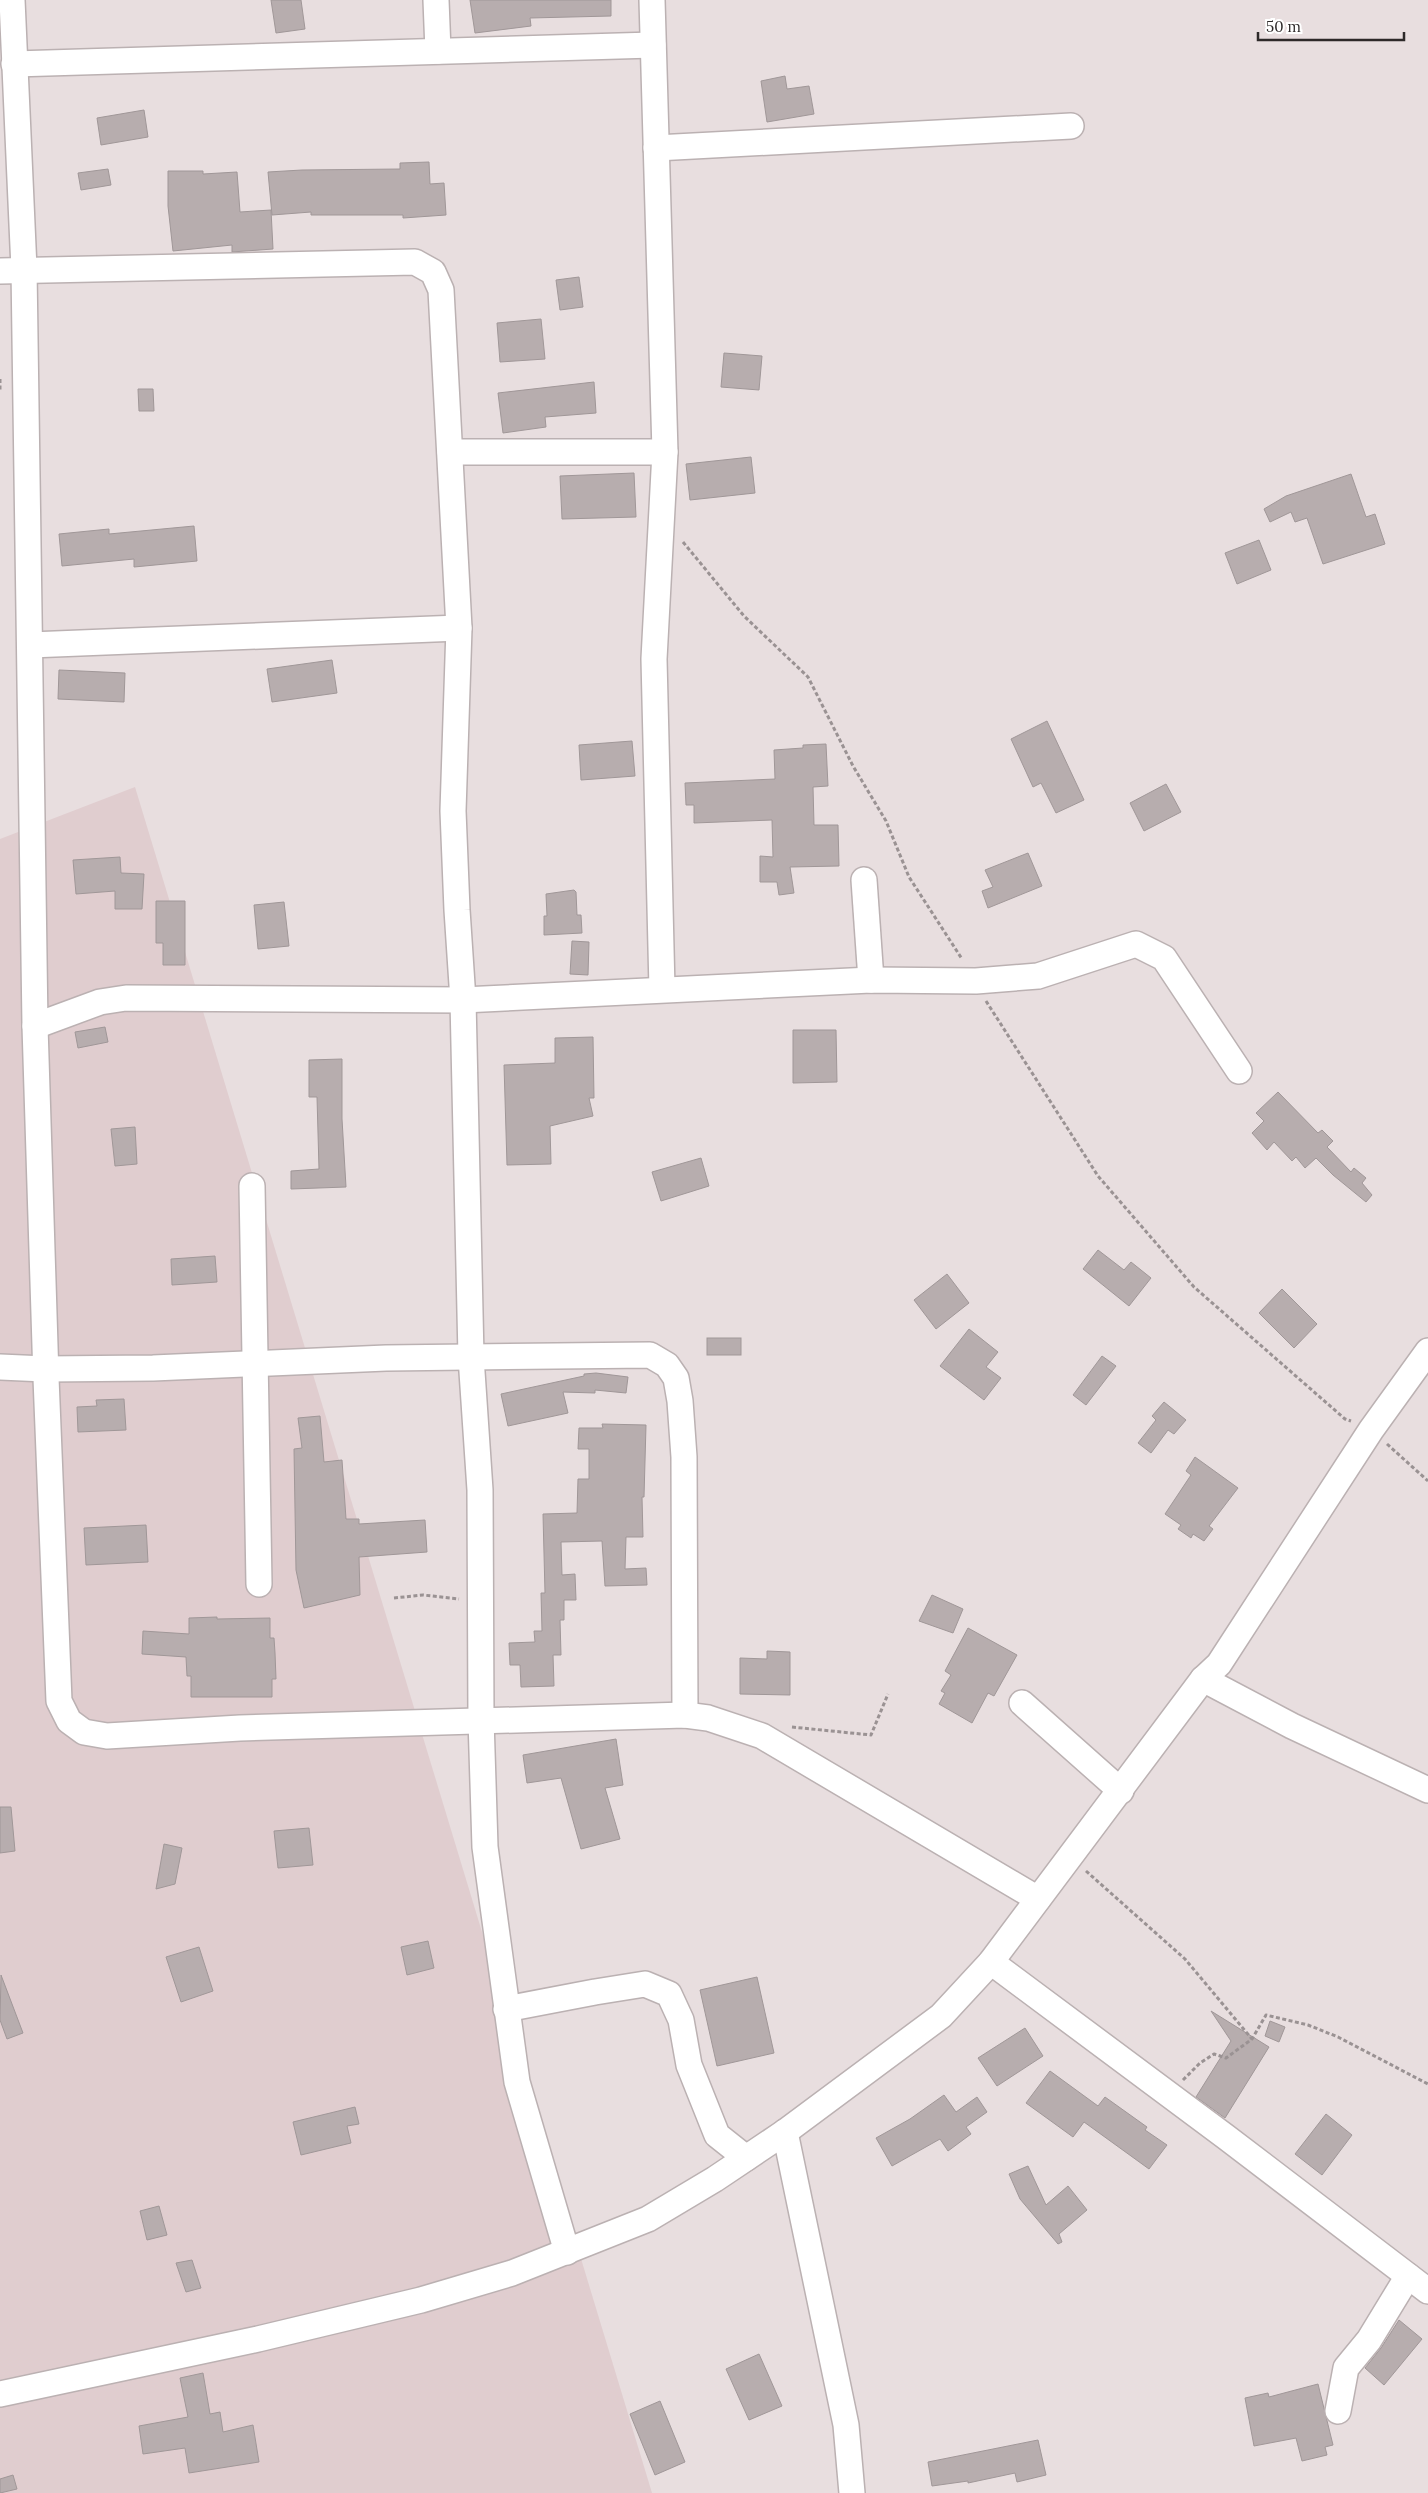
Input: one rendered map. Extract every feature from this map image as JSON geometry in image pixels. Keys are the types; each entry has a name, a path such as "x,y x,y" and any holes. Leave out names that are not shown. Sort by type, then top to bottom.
{"street":[{"path":"12,0 14,64 12,270 30,646 35,1026 45,1369 58,1701 69,1721 84,1732 107,1736 240,1728 481,1719 685,1715 708,1718 762,1736 1038,1899"},
{"path":"436,0 438,51"},
{"path":"652,0 665,452 654,659 662,989"},
{"path":"14,64 653,45"},
{"path":"656,148 1071,126"},
{"path":"12,270 415,262 433,272 441,290 459,628 454,812 457,910 463,1000 471,1357 480,1490 481,1719 486,1847 517,2082 567,2252"},
{"path":"450,452 665,452"},
{"path":"30,646 459,628"},
{"path":"864,880 871,980"},
{"path":"35,1026 100,1002 126,998 463,1000 871,980 976,980 1038,976 1136,944 1164,958 1239,1071"},
{"path":"252,1186 259,1584"},
{"path":"0,2394 258,2339 421,2300 512,2273 648,2219 786,2132 941,2016 991,1962 1203,1679 1219,1664 1372,1430 1428,1351"},
{"path":"0,1367 45,1369 471,1357 650,1355 667,1364 676,1378 680,1401 684,1457 685,1715"},
{"path":"1203,1679 1292,1726 1428,1790"},
{"path":"1022,1703 1120,1791"},
{"path":"991,1962 1169,2094 1428,2291"},
{"path":"506,2009 646,1984 669,1994 681,2020 689,2065 717,2135 746,2158"},
{"path":"786,2132 846,2425 852,2493"},
{"path":"1338,2411 1346,2368 1369,2340 1408,2276"}],"path":[{"path":"0,379 0,390"},
{"path":"1372,1430 1428,1481"},
{"path":"394,1598 423,1595 459,1599 481,1593"},
{"path":"762,1736 794,1726 871,1735 888,1694"},
{"path":"1071,1856 1185,1959 1252,2039"},
{"path":"1169,2094 1200,2063 1214,2054 1226,2058 1252,2039 1266,2015 1308,2026 1338,2037 1428,2084"}],"shaded area":[{"path":"135,787 652,2493 0,2493 0,839"}],"building":[{"path":"271,0 301,0 305,29 276,33"},
{"path":"470,0 611,0 611,16 530,18 531,26 475,33"},
{"path":"785,76 787,89 809,86 814,114 767,122 761,81"},
{"path":"144,110 148,137 101,145 97,118"},
{"path":"429,162 430,184 444,183 446,215 403,218 403,215 311,215 311,212 272,215 268,172 400,169 400,163"},
{"path":"108,169 111,185 81,190 78,173"},
{"path":"168,171 203,171 203,174 237,172 240,212 271,210 273,249 232,252 232,245 173,251 168,206"},
{"path":"579,277 583,307 560,310 556,280"},
{"path":"541,319 545,359 500,362 497,323"},
{"path":"724,353 762,356 759,390 721,387"},
{"path":"594,382 596,413 545,417 546,427 503,433 498,393"},
{"path":"138,389 153,389 154,411 139,411"},
{"path":"751,457 755,493 690,500 686,464"},
{"path":"634,473 636,517 562,519 560,476"},
{"path":"1351,474 1366,517 1375,514 1385,544 1323,564 1307,518 1295,522 1291,512 1270,522 1264,509 1286,496"},
{"path":"194,526 197,561 134,567 134,559 62,566 59,534 109,529 109,534"},
{"path":"1259,540 1271,570 1237,584 1225,553"},
{"path":"332,660 337,693 272,702 267,669"},
{"path":"59,670 125,673 124,702 58,699"},
{"path":"1047,721 1084,800 1056,813 1041,783 1033,787 1011,739"},
{"path":"632,741 635,776 581,780 579,745"},
{"path":"826,744 828,786 813,787 814,825 838,825 839,866 790,867 794,893 779,895 777,882 760,882 760,856 773,857 772,820 694,823 694,805 686,805 685,783 775,779 774,750 803,748 803,745"},
{"path":"1166,784 1181,812 1144,831 1130,803"},
{"path":"1028,853 1042,886 988,908 982,891 993,887 985,870"},
{"path":"120,857 121,873 144,874 142,909 115,909 115,891 76,894 73,860"},
{"path":"574,890 576,892 577,915 581,915 582,933 544,935 544,916 547,916 546,894"},
{"path":"156,901 185,901 185,965 163,965 163,943 156,943"},
{"path":"284,902 289,946 258,949 254,905"},
{"path":"572,941 589,942 588,975 570,974"},
{"path":"105,1027 108,1042 78,1048 75,1032"},
{"path":"793,1030 836,1030 837,1082 793,1083"},
{"path":"593,1037 594,1098 589,1098 593,1116 550,1126 551,1164 507,1165 504,1065 555,1063 555,1038"},
{"path":"342,1059 342,1119 346,1187 291,1189 291,1171 319,1169 317,1097 309,1097 309,1060"},
{"path":"1278,1092 1318,1133 1322,1130 1333,1141 1327,1147 1351,1172 1354,1168 1366,1178 1362,1183 1372,1195 1366,1202 1333,1175 1316,1158 1305,1168 1296,1157 1292,1161 1274,1142 1267,1150 1252,1133 1264,1121 1256,1113"},
{"path":"135,1127 137,1164 115,1166 111,1129"},
{"path":"701,1158 709,1186 661,1201 652,1172"},
{"path":"1098,1250 1124,1270 1131,1262 1151,1278 1129,1306 1083,1269"},
{"path":"215,1256 217,1282 172,1285 171,1259"},
{"path":"947,1274 969,1303 936,1329 914,1300"},
{"path":"1282,1289 1317,1324 1294,1348 1259,1313"},
{"path":"969,1329 998,1352 986,1367 1001,1378 984,1400 940,1366"},
{"path":"707,1338 741,1338 741,1355 707,1355"},
{"path":"1102,1356 1116,1366 1086,1405 1073,1395"},
{"path":"596,1373 628,1377 626,1393 595,1390 595,1393 563,1392 568,1413 508,1426 501,1394 584,1376 584,1374"},
{"path":"124,1399 126,1430 78,1432 77,1407 97,1406 96,1400"},
{"path":"1164,1402 1186,1420 1174,1434 1168,1430 1151,1453 1138,1443 1156,1420 1152,1416"},
{"path":"320,1416 324,1462 342,1460 346,1519 359,1519 359,1524 425,1520 427,1552 359,1557 360,1595 304,1608 296,1570 294,1449 302,1448 298,1418"},
{"path":"602,1424 646,1425 644,1497 642,1497 643,1537 626,1537 625,1569 646,1568 647,1585 605,1586 602,1541 561,1542 562,1575 575,1574 576,1600 564,1600 564,1620 560,1620 561,1655 553,1655 554,1686 521,1687 520,1665 510,1665 509,1643 535,1642 534,1631 542,1631 541,1593 545,1593 543,1514 577,1513 578,1479 589,1479 589,1449 578,1449 579,1428 603,1428"},
{"path":"1195,1457 1238,1488 1209,1526 1213,1529 1204,1541 1193,1534 1191,1538 1178,1529 1181,1525 1165,1514 1191,1475 1186,1471"},
{"path":"146,1525 148,1562 86,1565 84,1528"},
{"path":"932,1595 963,1609 953,1633 919,1621"},
{"path":"217,1617 217,1619 270,1618 270,1638 274,1638 276,1679 272,1679 272,1697 191,1697 191,1676 187,1676 186,1657 142,1654 143,1631 189,1634 189,1618"},
{"path":"968,1628 1017,1655 994,1696 988,1693 972,1723 939,1704 945,1693 941,1691 951,1675 945,1671"},
{"path":"767,1651 790,1652 790,1695 740,1694 740,1658 767,1659"},
{"path":"616,1739 623,1785 605,1788 620,1839 581,1849 561,1778 527,1783 523,1755"},
{"path":"0,1807 11,1807 15,1851 0,1853"},
{"path":"309,1828 313,1865 278,1868 274,1831"},
{"path":"164,1844 182,1848 175,1884 156,1889"},
{"path":"428,1941 434,1968 407,1975 401,1947"},
{"path":"199,1947 213,1991 181,2002 166,1957"},
{"path":"1,1975 23,2033 7,2039 0,2020"},
{"path":"757,1977 774,2053 717,2066 700,1990"},
{"path":"1211,2011 1269,2047 1225,2118 1196,2097 1231,2041"},
{"path":"1270,2021 1285,2027 1279,2042 1265,2036"},
{"path":"1025,2028 1043,2056 997,2086 978,2058"},
{"path":"1050,2071 1098,2106 1105,2097 1147,2127 1145,2130 1167,2145 1149,2169 1084,2122 1073,2137 1026,2103"},
{"path":"944,2095 956,2112 977,2097 987,2112 966,2127 971,2134 948,2151 940,2139 892,2166 876,2138 910,2119"},
{"path":"355,2107 359,2124 347,2126 351,2143 301,2155 293,2122"},
{"path":"1326,2114 1352,2135 1322,2175 1295,2154"},
{"path":"1028,2166 1046,2205 1068,2186 1087,2210 1059,2234 1062,2242 1058,2244 1020,2199 1009,2174"},
{"path":"159,2206 167,2235 147,2240 140,2211"},
{"path":"192,2260 201,2288 186,2292 176,2263"},
{"path":"1399,2320 1422,2339 1384,2385 1365,2368"},
{"path":"759,2354 782,2406 749,2420 726,2369"},
{"path":"203,2373 210,2414 220,2412 223,2432 253,2425 259,2462 189,2473 185,2448 143,2454 139,2426 188,2417 180,2378"},
{"path":"1318,2384 1333,2445 1325,2447 1327,2455 1302,2461 1296,2438 1254,2446 1245,2398 1268,2393 1269,2397"},
{"path":"660,2401 685,2462 655,2475 630,2414"},
{"path":"1038,2440 1046,2475 1017,2482 1015,2473 968,2483 968,2481 932,2486 928,2462"},
{"path":"13,2475 17,2489 0,2493 0,2479"}]}
